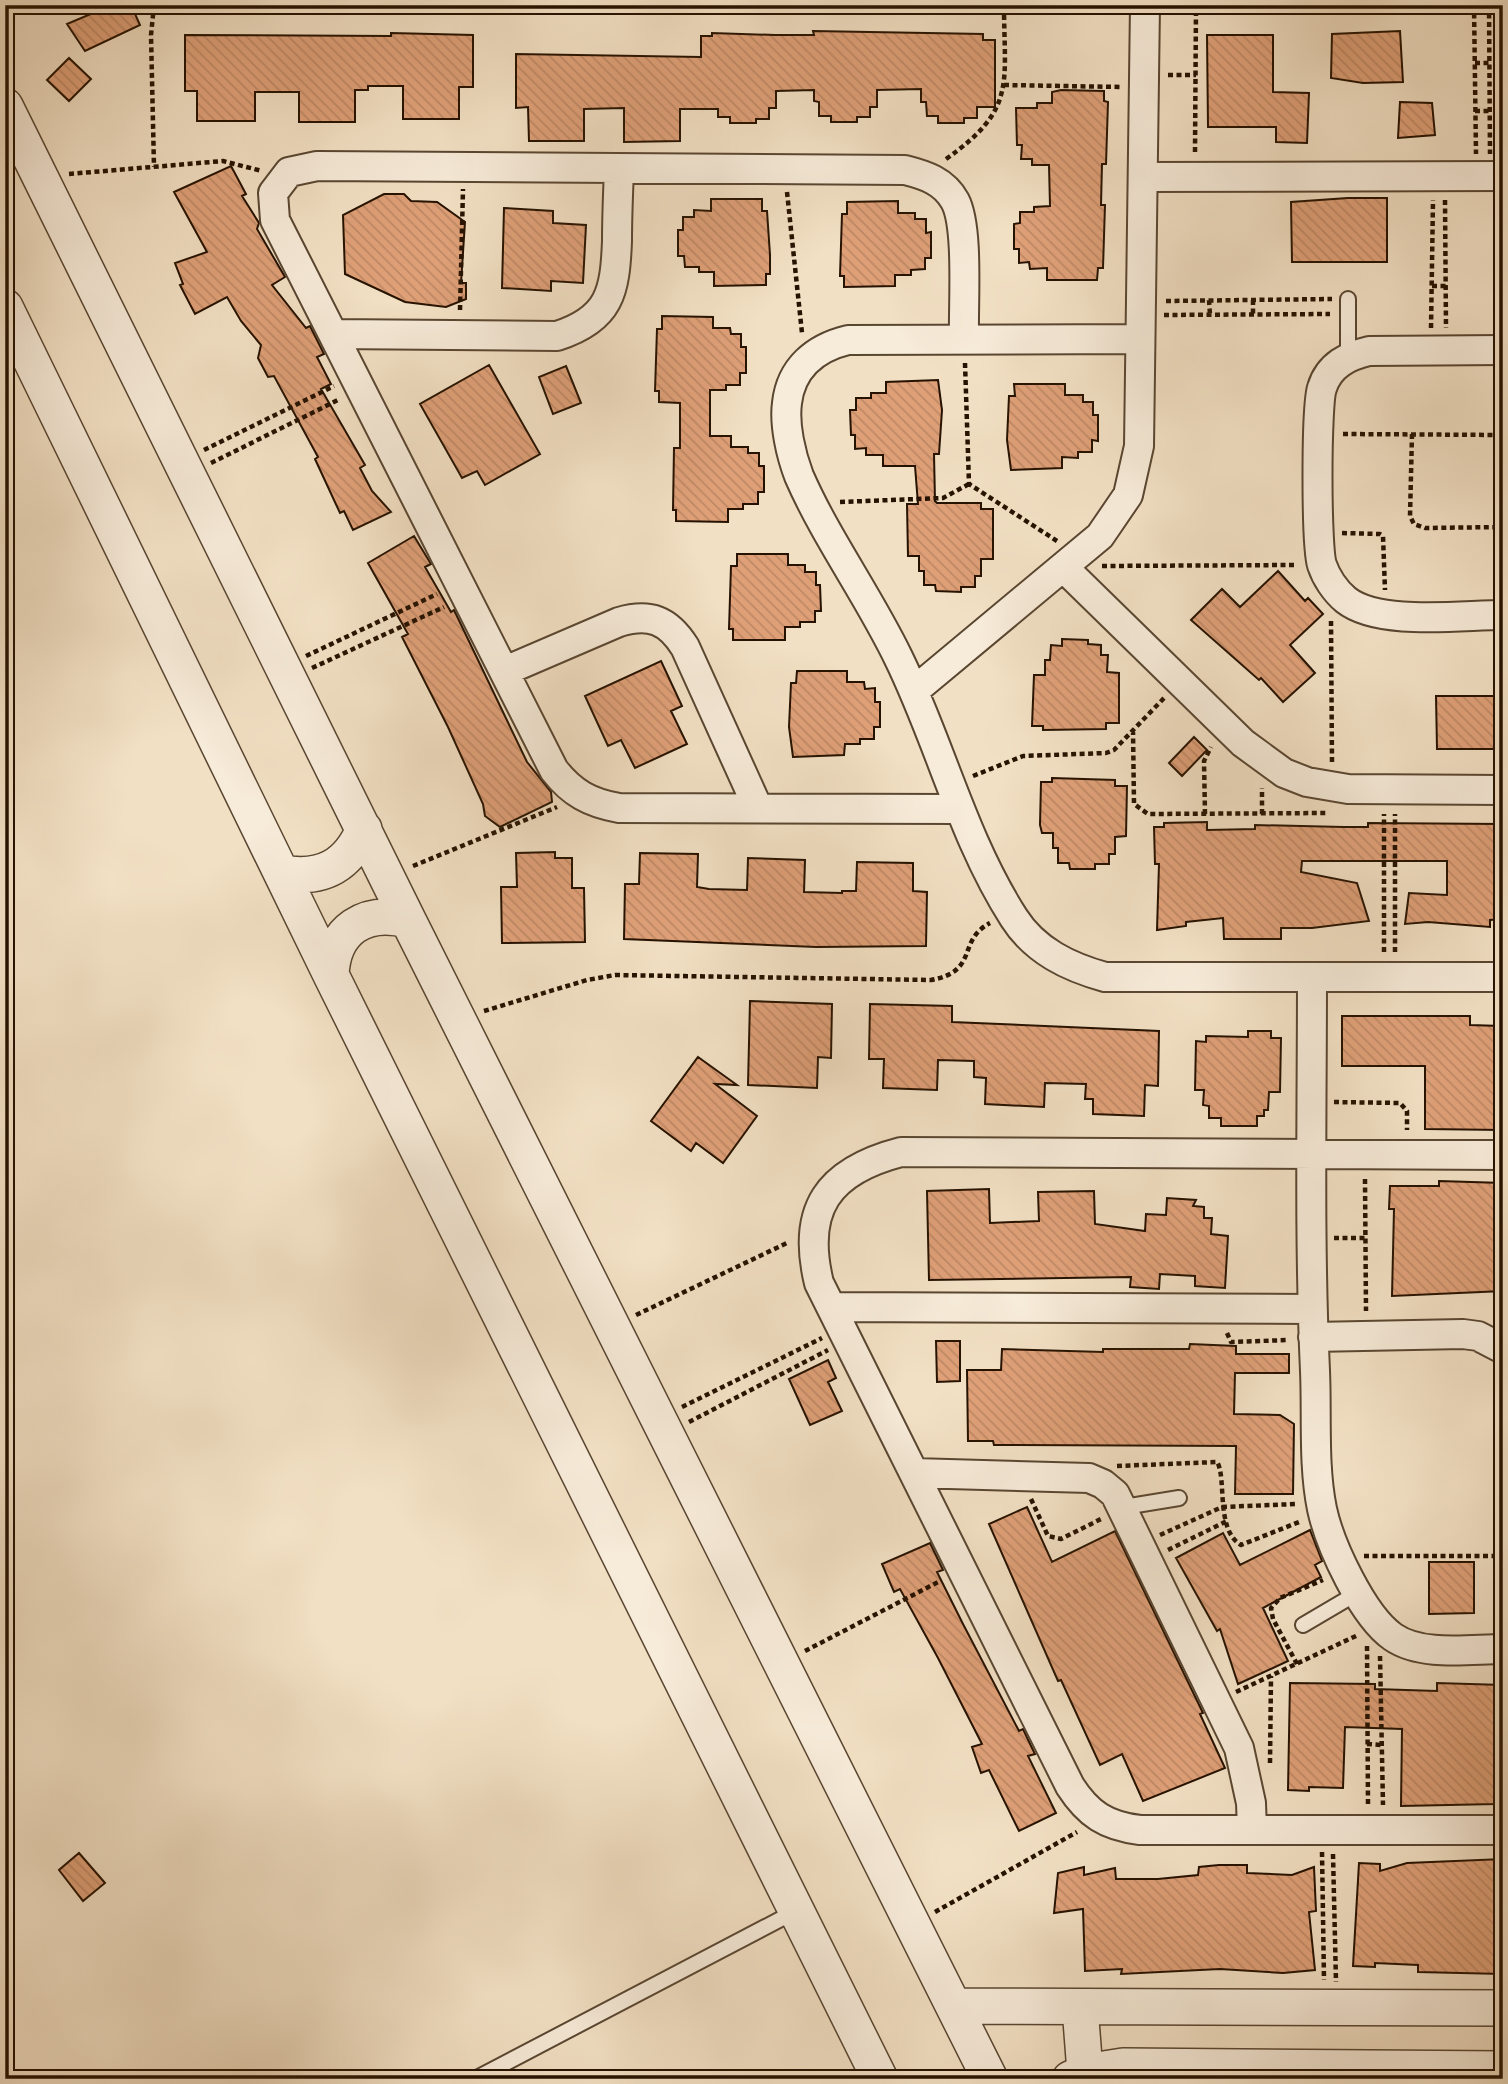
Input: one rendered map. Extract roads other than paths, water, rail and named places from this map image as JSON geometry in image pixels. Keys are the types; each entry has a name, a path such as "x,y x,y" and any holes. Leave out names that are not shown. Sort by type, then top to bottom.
{"street":[{"path":"914,691 1100,536 1116,516 1135,471 1145,5"},
{"path":"5,106 408,920 989,2079"},
{"path":"954,797 758,808 619,808 581,797 565,785 554,770 275,220 273,193 279,181 289,172 317,166 905,170 925,174 942,185 955,201 961,220 964,338"},
{"path":"334,334 557,336 578,330 596,317 609,300 615,279 619,170"},
{"path":"1143,177 1489,176"},
{"path":"5,307 331,975 880,2079"},
{"path":"1140,318 964,338 848,340 824,346 805,361 792,381 786,404 789,440 799,475 914,691 954,797 1014,919 1032,940 1054,957 1078,970 1105,976 1503,977"},
{"path":"1503,350 1369,351 1349,356 1332,370 1321,388 1319,533 1326,574 1346,600 1364,610 1385,615 1503,615"},
{"path":"1071,561 1180,681 1229,729 1262,759 1331,801 1384,801 1503,790"},
{"path":"505,671 619,621 638,616 658,620 674,631 685,648 758,808"},
{"path":"282,873 303,877 323,874 342,863 356,848 364,829"},
{"path":"331,975 336,948 354,926 380,916 408,920"},
{"path":"1312,978 1312,1309 1322,1508 1339,1556 1368,1613 1396,1639 1415,1647 1503,1650"},
{"path":"1503,1155 901,1152 852,1170 827,1198 812,1231 813,1258 819,1283 1070,1786 1082,1805 1099,1820 1119,1828 1140,1830 1503,1830"},
{"path":"840,1325 1312,1309"},
{"path":"1313,1337 1463,1334 1478,1336 1503,1349"},
{"path":"914,1473 1073,1477 1103,1484 1124,1507 1239,1748 1251,1803 1252,1830"},
{"path":"954,2006 1503,2008"},
{"path":"1080,2007 1078,2076 1123,2066 1503,2069"}],"lane":[{"path":"1348,307 1349,356"},
{"path":"1124,1507 1179,1498"},
{"path":"1303,1625 1368,1613"},
{"path":"475,2079 796,1910"}]}
